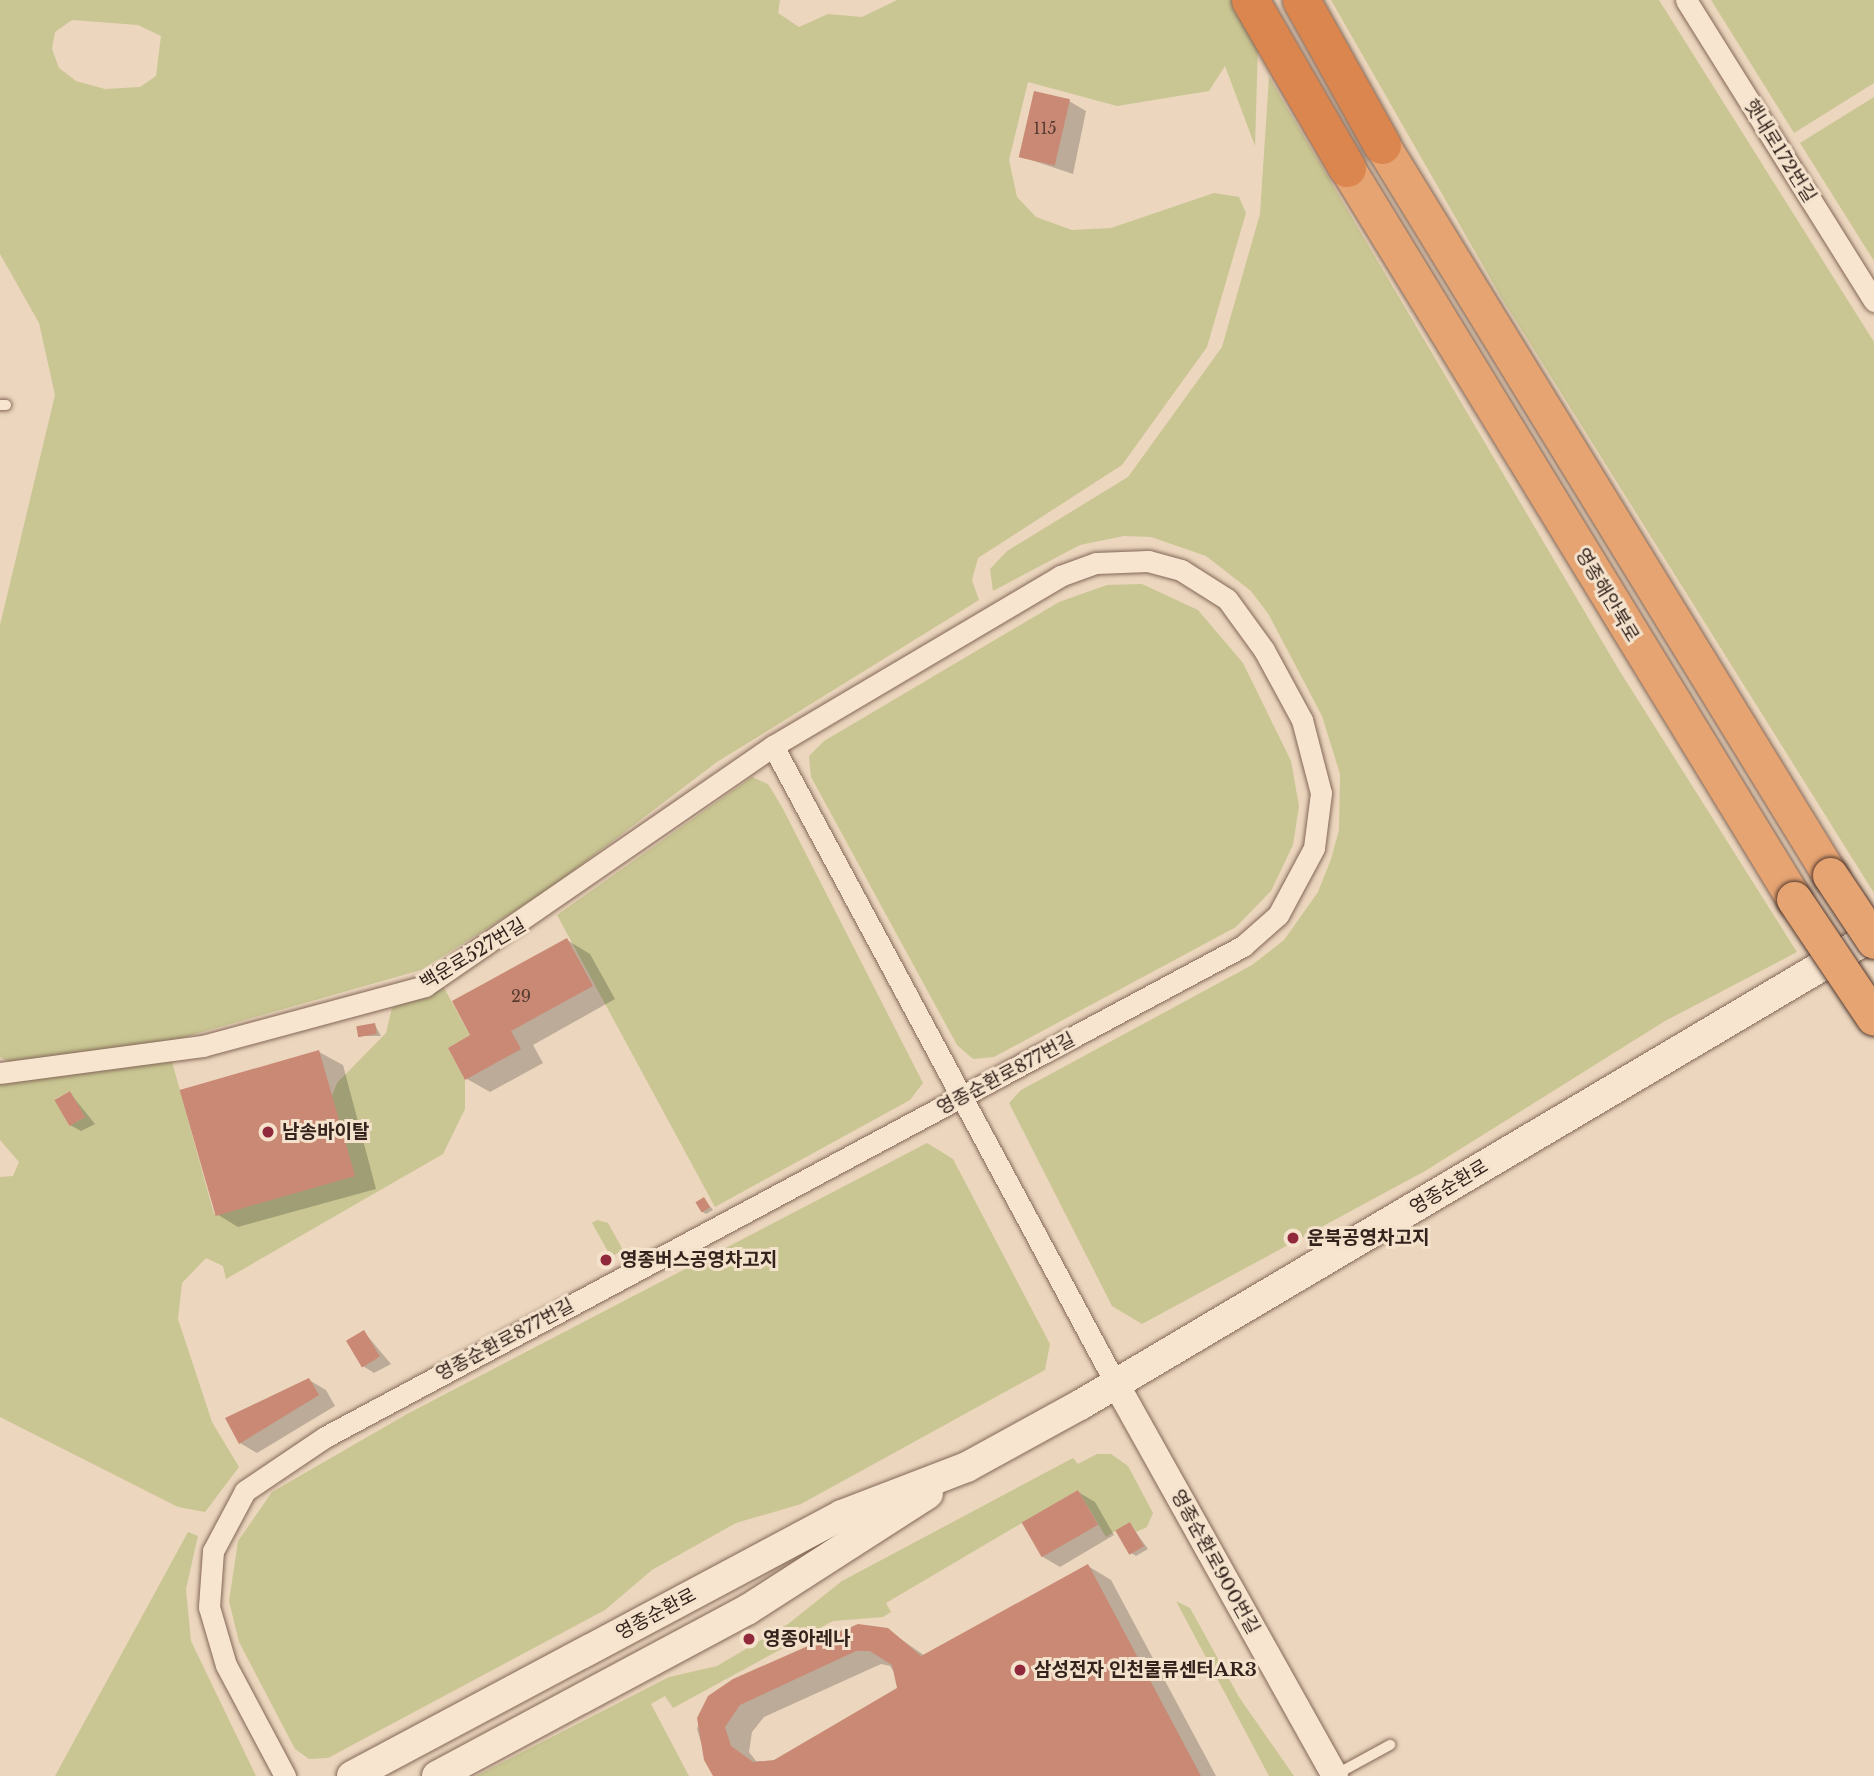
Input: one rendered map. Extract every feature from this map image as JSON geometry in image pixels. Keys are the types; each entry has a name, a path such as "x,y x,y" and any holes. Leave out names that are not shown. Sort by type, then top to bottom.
{"highway":[{"path":"1250,0 1347,168"},
{"path":"1301,0 1382,145 1868,941"},
{"name":"영종해안북로","path":"1347,168 1794,899 1874,1018"}],"main road":[{"name":"영종순환로","path":"437,1776 758,1603 846,1552 967,1467 1116,1384 1868,941"},
{"name":"영종순환로","path":"352,1776 842,1516 967,1467"}],"street":[{"name":"햇내로172번길","path":"1686,0 1874,302"},
{"name":"영종순환로877번길","path":"285,1776 226,1665 209,1606 214,1551 245,1491 325,1437 1228,955 1278,915 1303,875 1321,818 1317,761 1283,684 1227,598 1181,570 1118,559 1060,576 774,746"},
{"name":"백운로527번길","path":"0,1073 131,1060 203,1046 425,986 774,746"},
{"path":"774,746 1116,1384"},
{"name":"영종순환로900번길","path":"1116,1384 1335,1776"}],"lane":[{"path":"1335,1776 1390,1745"}],"shaded area":[{"path":"0,0 780,0 778,13 799,27 828,14 862,17 897,0 1232,0 1258,46 1255,146 1225,66 1209,91 1117,106 1028,82 1009,160 1017,197 1036,217 1072,230 1111,228 1214,193 1239,197 1246,213 1207,347 1122,465 978,558 972,580 979,600 717,762 548,890 421,970 132,1052 13,1064 0,1057 0,625 55,395 39,323 0,254","holes":["72,20 138,25 161,36 156,76 140,87 105,89 76,81 59,68 52,49 55,32"]},
{"path":"1331,0 1659,0 1874,342 1874,893 1501,297"},
{"path":"1711,0 1874,0 1874,83 1794,133"},
{"path":"1269,77 1619,670 1797,952 1665,1021 1425,1171 1142,1324 1112,1306 1009,1103 1021,1090 1252,965 1284,940 1318,892 1331,859 1339,830 1340,774 1322,716 1269,615 1251,591 1206,556 1151,537 1124,536 1080,545 993,591 990,569 1007,551 1128,477 1222,347 1260,214"},
{"path":"1874,97 1874,261 1800,143"},
{"path":"1142,584 1198,610 1243,663 1291,761 1299,806 1293,845 1271,891 1236,927 994,1057 973,1059 957,1045 811,777 809,756 824,741 1059,602 1107,585"},
{"path":"752,777 768,784 782,807 923,1083 910,1100 715,1207 557,915"},
{"path":"443,986 470,1035 448,1048 465,1080 465,1109 443,1154 226,1279 223,1266 206,1258 182,1283 178,1319 212,1422 239,1467 205,1512 178,1507 0,1417 0,1177 13,1176 19,1162 0,1140 0,1077 171,1058 214,1214 353,1176 332,1096 337,1083 386,1033 392,1008","holes":["70,1091 85,1117 69,1126 55,1099"]},
{"path":"927,1143 953,1159 1050,1344 1045,1370 801,1504 736,1523 652,1570 605,1610 328,1758 309,1759 295,1749 239,1642 229,1601 238,1541 272,1492 407,1414"},
{"path":"597,1220 608,1223 623,1250 611,1257 592,1223"},
{"path":"1097,1454 1111,1454 1128,1466 1153,1513 1147,1527 1136,1532 1130,1522 1106,1537 1078,1490 886,1603 891,1612 883,1617 833,1621 673,1708 665,1696 651,1704 689,1776 476,1776 669,1677 717,1666 788,1624 842,1581 1073,1458 1078,1464"},
{"path":"188,1532 198,1536 186,1589 191,1641 256,1776 55,1776"},
{"path":"1176,1601 1190,1608 1239,1697 1294,1776 1269,1776"}],"building":[{"path":"1034,91 1070,99 1055,166 1019,157"},
{"path":"567,938 593,986 511,1031 521,1049 465,1080 448,1048 470,1035 452,1001"},
{"path":"375,1023 377,1034 358,1037 356,1026"},
{"path":"319,1050 355,1176 216,1216 180,1090"},
{"path":"70,1091 85,1117 69,1126 54,1100"},
{"path":"704,1197 710,1207 702,1212 695,1202"},
{"path":"364,1330 380,1357 362,1367 346,1341"},
{"path":"309,1378 319,1395 239,1444 225,1418"},
{"path":"1078,1490 1098,1525 1042,1557 1022,1523"},
{"path":"1130,1522 1144,1546 1129,1555 1115,1530"},
{"name":"삼성전자 인천물류센터AR3","path":"1088,1564 1201,1776 713,1776 704,1760 697,1718 708,1696 733,1679 858,1624 888,1628 921,1656","holes":["856,1651 870,1651 892,1665 897,1688 774,1760 753,1762 731,1746 725,1727 740,1705"]}],"place":[{"name":"남송바이탈","path":"268,1132"},
{"name":"운북공영차고지","path":"1293,1238"},
{"name":"영종버스공영차고지","path":"606,1260"},
{"name":"영종아레나","path":"749,1639"},
{"name":"삼성전자 인천물류센터AR3","path":"1020,1670"}]}
